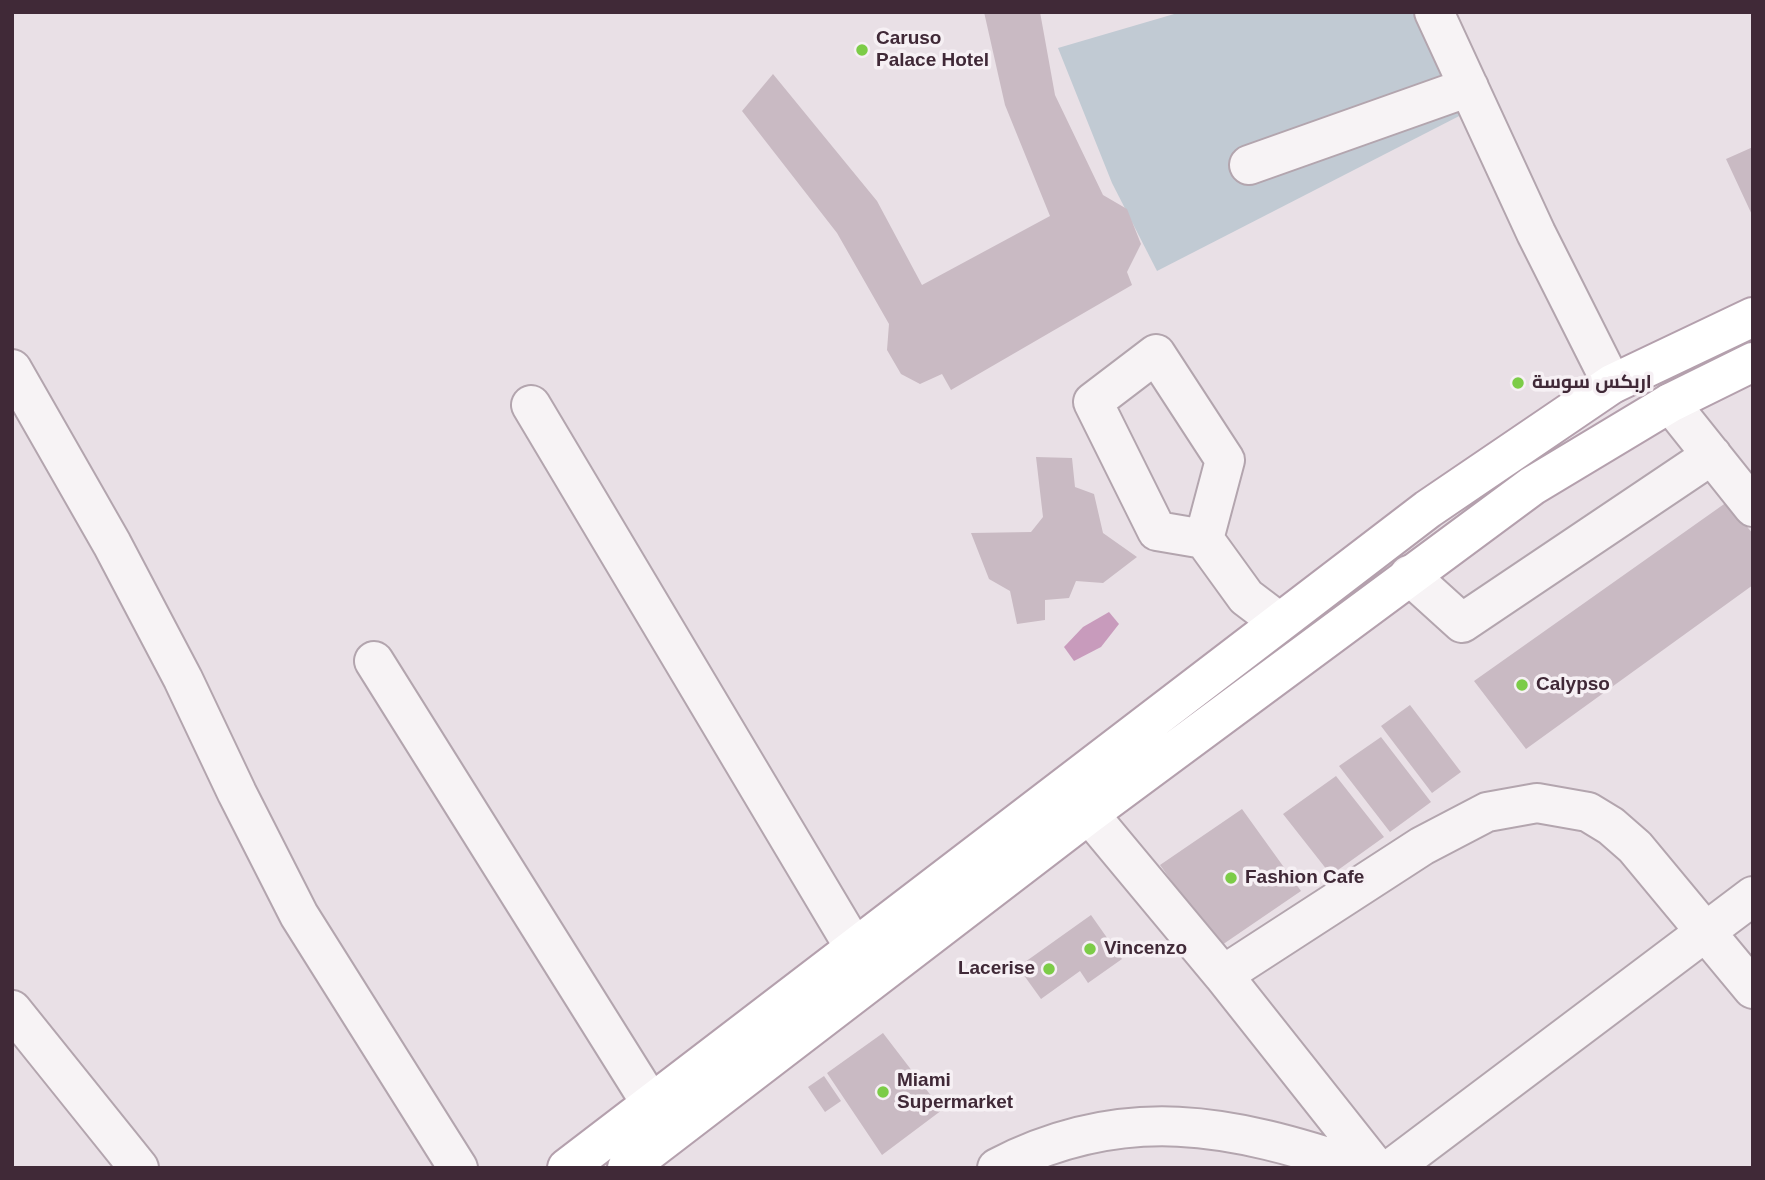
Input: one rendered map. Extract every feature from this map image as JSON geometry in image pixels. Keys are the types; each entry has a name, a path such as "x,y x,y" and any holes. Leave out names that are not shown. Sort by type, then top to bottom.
{"main road":[{"path":"567,1168 1429,509 1612,384 1753,317"},
{"path":"627,1168 1089,814 1532,486 1670,403 1753,362"}],"street":[{"path":"1434,12 1536,233 1612,384"},
{"path":"1249,166 1469,87"},
{"path":"12,369 112,544 184,679 237,793 299,915 457,1168"},
{"path":"1670,403 1753,507"},
{"path":"531,405 854,947"},
{"path":"1409,575 1462,623 1712,455"},
{"path":"1204,539 1246,597 1279,622"},
{"path":"374,661 652,1105"},
{"path":"1223,975 1422,846 1487,812 1537,803 1588,812 1611,826 1635,847 1753,989"},
{"path":"1089,814 1223,975 1376,1168"},
{"path":"1392,1168 1753,897"},
{"path":"12,1010 139,1168"},
{"path":"996,1168 1073,1137 1164,1124 1234,1131 1361,1168"}],"shaded area":[{"path":"1181,12 1425,12 1469,111 1157,271 1112,183 1058,48"},
{"path":"1109,612 1119,624 1101,647 1074,661 1064,647 1083,627"}],"building":[{"path":"984,12 1040,12 1055,95 1103,195 1127,209 1141,244 1127,272 1132,285 951,390 942,374 920,384 901,374 887,350 889,324 837,233 742,111 773,74 877,201 922,285 1050,216 1005,105"},
{"path":"1753,147 1753,217 1726,159"},
{"path":"1036,457 1072,458 1075,487 1094,494 1103,533 1137,557 1103,583 1076,581 1069,598 1045,600 1045,620 1017,624 1010,591 989,579 971,533 1031,532 1043,517"},
{"path":"1727,502 1753,534 1753,585 1526,749 1474,681"},
{"path":"1410,705 1461,772 1432,793 1381,726"},
{"path":"1381,737 1431,802 1390,832 1339,766"},
{"path":"1336,776 1384,837 1331,875 1283,814"},
{"name":"Fashion Cafe","path":"1242,809 1301,891 1219,947 1160,865"},
{"path":"1091,915 1122,959 1088,983 1080,971 1041,999 1018,967"},
{"name":"Miami Supermarket","path":"883,1033 942,1110 882,1155 827,1073"},
{"path":"824,1076 841,1101 825,1112 808,1087"}],"place":[{"name":"Caruso Palace Hotel","path":"862,50"},
{"name":"اربكس سوسة","path":"1518,383"},
{"name":"Calypso","path":"1522,685"},
{"name":"Fashion Cafe","path":"1231,878"},
{"name":"Vincenzo","path":"1090,949"},
{"name":"Lacerise","path":"1049,969"},
{"name":"Miami Supermarket","path":"883,1092"}]}
